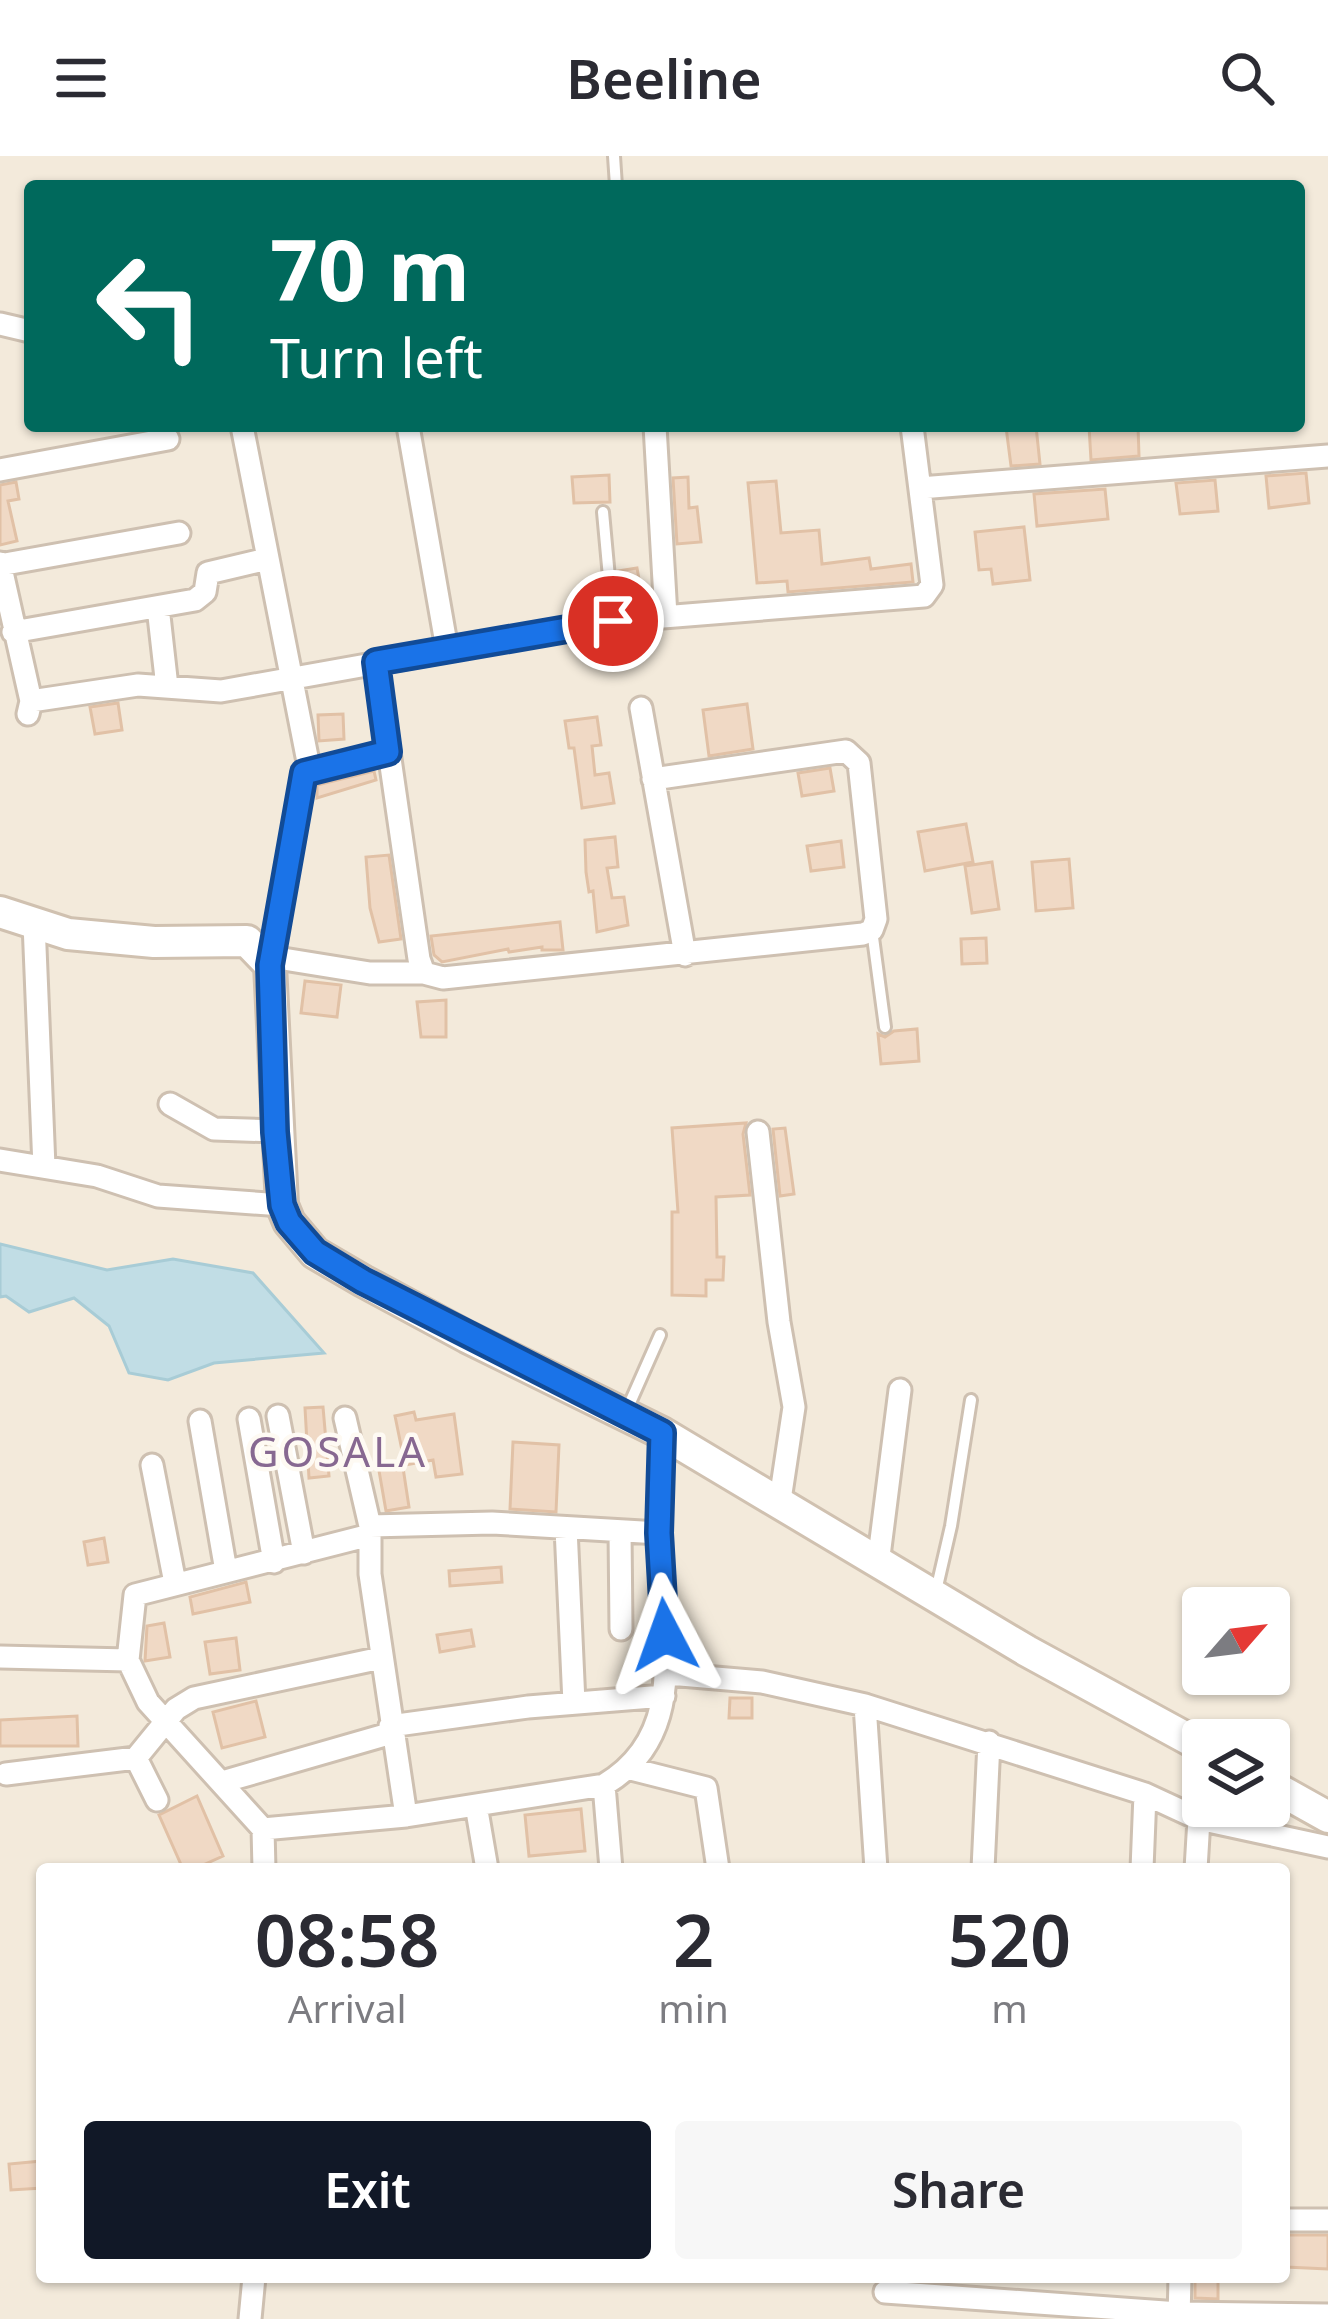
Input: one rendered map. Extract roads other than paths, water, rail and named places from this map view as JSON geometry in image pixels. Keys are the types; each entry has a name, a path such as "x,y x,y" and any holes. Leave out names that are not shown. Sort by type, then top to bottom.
{"main road":[{"path":"0,912 68,934 154,942 247,941 270,961 282,1205 289,1222 315,1252 467,1337 662,1433 934,1597 1182,1736"},
{"path":"1290,1796 1328,1817"}],"street":[{"path":"243,432 310,772"},
{"path":"409,432 447,649"},
{"path":"655,432 666,616"},
{"path":"178,532 0,564 8,622 30,707 138,685 221,691 613,621 924,596 932,585 913,432"},
{"path":"0,470 168,439"},
{"path":"920,488 1328,456"},
{"path":"8,622 158,607 202,597 205,578 213,570 267,559"},
{"path":"158,607 166,687"},
{"path":"376,662 424,973"},
{"path":"641,708 685,955"},
{"path":"388,752 304,773 270,961 443,978 685,955 872,930 876,919 855,756 846,752 653,779"},
{"path":"34,923 44,1167"},
{"path":"170,1104 214,1129 275,1132"},
{"path":"758,1132 779,1322 794,1407 780,1500"},
{"path":"0,1160 98,1176 158,1196 282,1205"},
{"path":"878,1564 900,1390"},
{"path":"278,1416 304,1553"},
{"path":"345,1418 370,1531 370,1574 406,1816"},
{"path":"249,1419 274,1562"},
{"path":"200,1421 226,1571"},
{"path":"263,1829 406,1816 604,1785 631,1769 648,1744 667,1685 659,1533 662,1433"},
{"path":"152,1466 175,1583"},
{"path":"264,1863 263,1829 148,1702 128,1660 135,1595 274,1562 370,1531 492,1523 659,1533"},
{"path":"566,1528 574,1703"},
{"path":"620,1531 621,1629"},
{"path":"0,1657 128,1660"},
{"path":"6,1774 136,1759 176,1709 194,1698 381,1658"},
{"path":"222,1782 391,1730 667,1685 762,1682 865,1705 989,1742 1145,1794 1182,1811"},
{"path":"865,1705 876,1863"},
{"path":"983,1863 989,1742"},
{"path":"136,1759 157,1800"},
{"path":"631,1769 706,1789 717,1863"},
{"path":"604,1785 610,1863"},
{"path":"1142,1863 1145,1794"},
{"path":"476,1805 486,1863"},
{"path":"1196,1863 1199,1827"},
{"path":"1236,1827 1328,1847"},
{"path":"1290,2220 1328,2220"},
{"path":"250,2319 253,2283"},
{"path":"1179,2316 1180,2283"},
{"path":"885,2293 1179,2316 1328,2315"}],"lane":[{"path":"603,512 613,621"},
{"path":"872,930 885,1027"},
{"path":"625,1415 660,1335"},
{"path":"934,1597 951,1526 971,1400"}],"water":[{"path":"0,1244 107,1270 173,1259 253,1273 324,1353 214,1363 168,1380 129,1373 109,1326 74,1298 29,1312 6,1296 0,1297"}],"district":[{"name":"GOSALA","path":"338,1450"}]}
